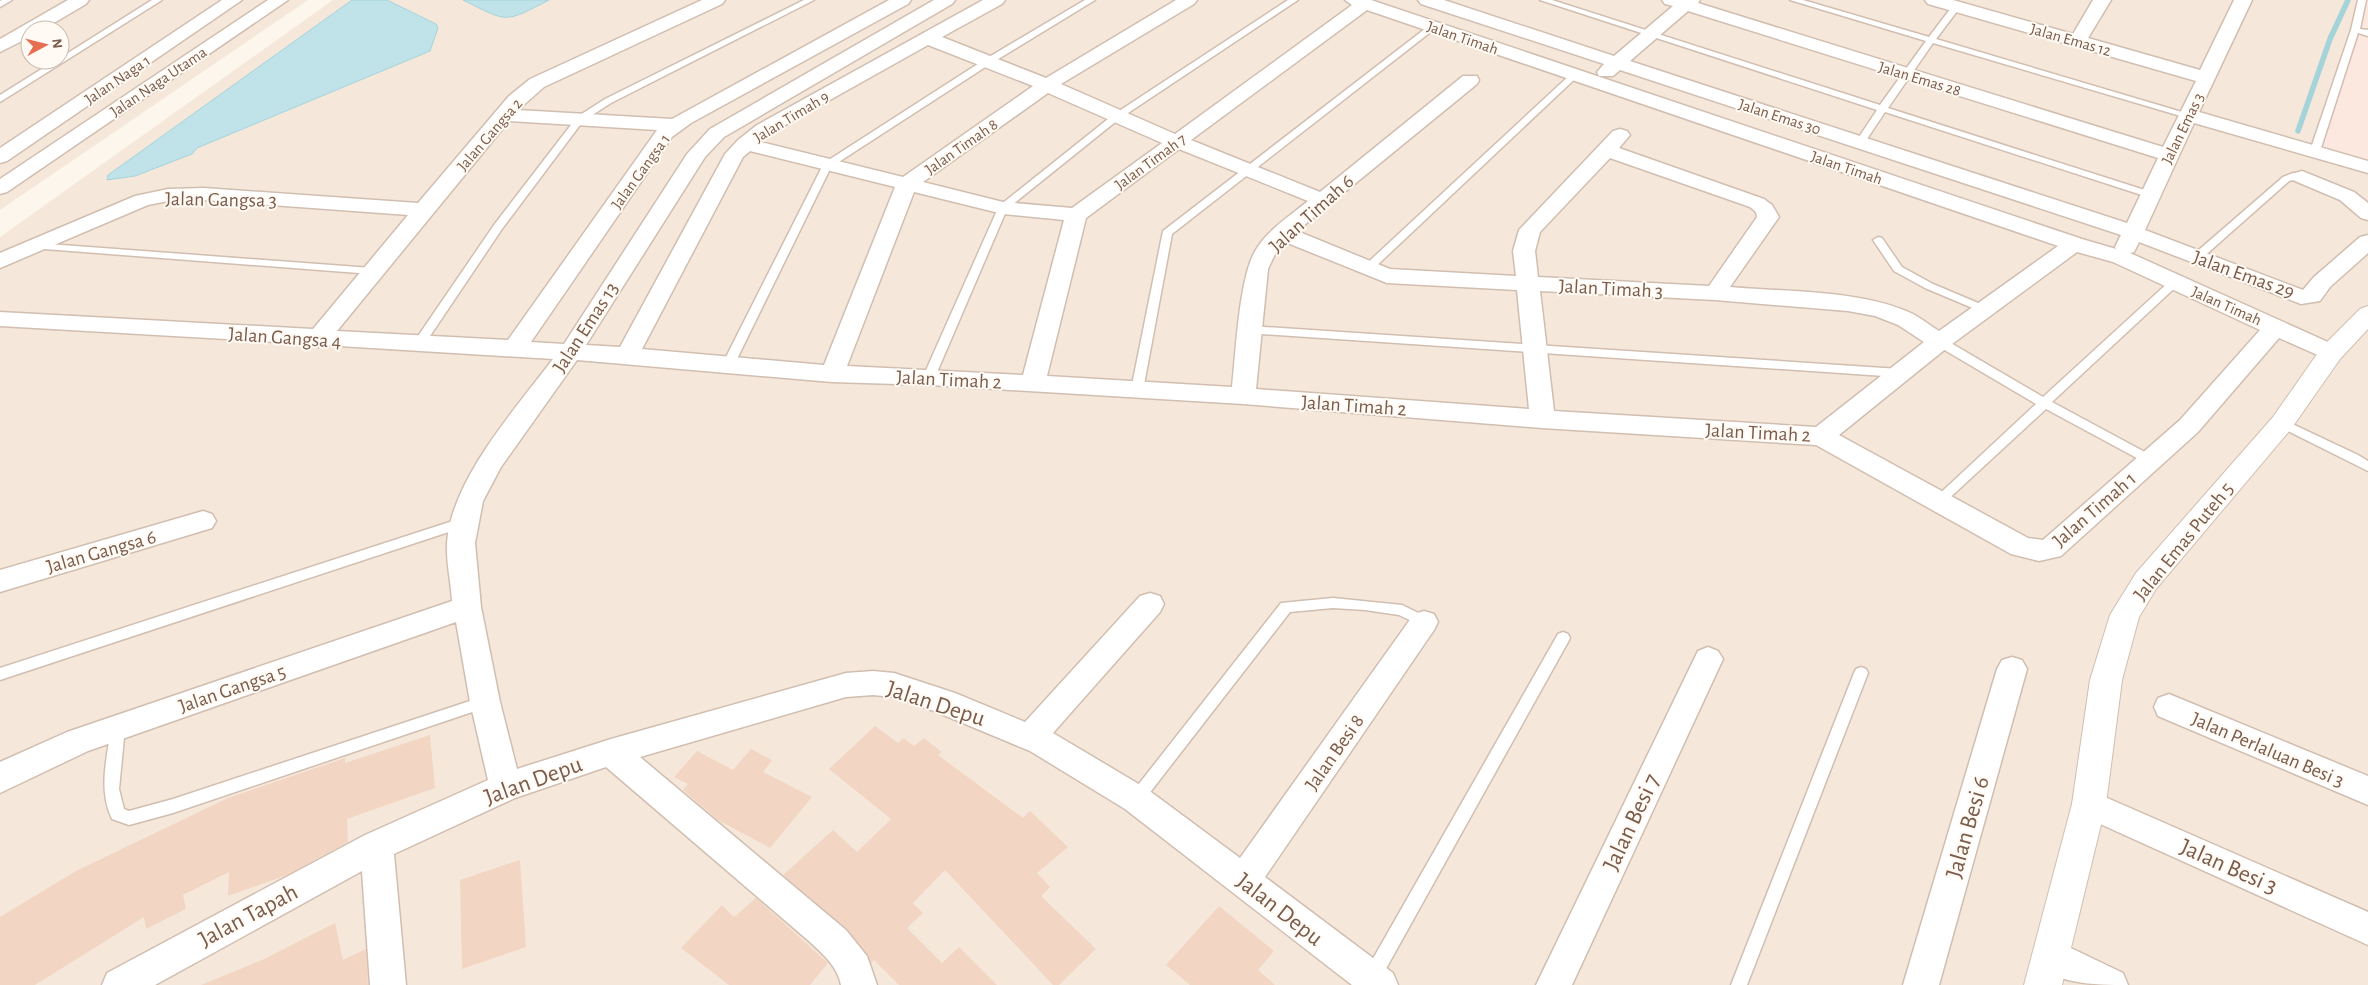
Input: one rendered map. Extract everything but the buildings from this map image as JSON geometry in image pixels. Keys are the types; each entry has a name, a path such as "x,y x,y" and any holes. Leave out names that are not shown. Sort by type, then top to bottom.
{"street":[{"path":"46,20 80,0"},
{"path":"202,0 274,3"},
{"name":"Jalan Gangsa 2","path":"318,339 372,270 425,210 516,100 537,83 716,0"},
{"name":"Jalan Emas 13","path":"506,787 485,702 468,607 461,543 470,501 491,462 570,352 697,154 706,143 717,133 900,5 946,0"},
{"name":"Jalan Timah 9","path":"627,356 735,154 745,144 764,129 996,0"},
{"name":"Jalan Timah 8","path":"832,374 907,184 1047,85 1188,0"},
{"name":"Jalan Emas 30","path":"1427,0 2132,232"},
{"name":"Jalan Emas 12","path":"1934,0 1960,3 2207,78"},
{"path":"2078,40 2102,0"},
{"name":"Jalan Emas 3","path":"2121,257 2243,0"},
{"path":"1596,82 1649,34 1680,1"},
{"name":"Jalan Emas 28","path":"1680,1 2168,155"},
{"name":"Jalan Naga 1","path":"0,157 231,2"},
{"name":"Jalan Timah","path":"1360,2 2074,244 2121,257 2331,353"},
{"name":"Jalan Timah 7","path":"1076,215 1176,142 1360,2"},
{"name":"Jalan Naga Utama","path":"0,188 274,3"},
{"name":"Jalan Gangsa 1","path":"514,349 666,133 677,125 900,5"},
{"path":"0,32 20,35"},
{"path":"0,47 20,35"},
{"path":"927,38 1047,85 1176,142 1323,200"},
{"name":"Jalan Timah 6","path":"1243,396 1257,269 1266,250 1282,233 1470,80"},
{"path":"503,115 677,125"},
{"path":"2187,115 2368,167"},
{"path":"1542,419 1524,251 1530,230 1613,143 1757,203 1765,210 1768,217 1715,293"},
{"path":"745,144 1002,208 1076,215 1033,384"},
{"path":"0,157 37,163"},
{"path":"2302,177 2347,196 2368,214"},
{"name":"Jalan Gangsa 3","path":"0,261 142,200 168,195 204,194 425,210"},
{"name":"Jalan Emas 29","path":"2132,232 2301,297 2312,296 2322,282 2368,242"},
{"name":"Jalan Timah 3","path":"1282,233 1387,276 1715,293 1848,304 1880,310 1906,320 1940,342"},
{"name":"Jalan Timah 2","path":"570,352 832,374 929,377 1243,396 1542,419 1821,436 1899,373 2074,244"},
{"name":"Jalan Emas Puteh 5","path":"2047,970 2089,804 2106,680 2125,615 2146,581 2282,423 2331,353 2368,314"},
{"name":"Jalan Gangsa 4","path":"0,319 418,345 570,352"},
{"name":"Jalan Timah 1","path":"1821,436 2021,546 2039,551 2051,549 2189,426 2275,328"},
{"name":"Jalan Gangsa 6","path":"0,581 203,522"},
{"path":"1031,737 1150,604"},
{"name":"Jalan Gangsa 5","path":"0,779 18,768 78,742 468,607"},
{"name":"Jalan Besi 8","path":"1243,881 1424,622"},
{"name":"Jalan Besi 7","path":"1554,985 1708,659"},
{"name":"Jalan Besi 6","path":"1921,985 2012,669"},
{"name":"Jalan Depu","path":"377,846 506,787 611,752 846,686 873,683 894,685 944,702 1031,737 1136,799 1373,983"},
{"name":"Jalan Perlaluan Besi 3","path":"2169,707 2368,792"},
{"path":"611,752 822,930 852,962 858,976 859,985"},
{"name":"Jalan Besi 3","path":"2089,804 2368,929"},
{"path":"377,846 388,985"},
{"name":"Jalan Tapah","path":"120,985 377,846"},
{"path":"2047,970 2110,985"}],"lane":[{"path":"0,4 8,0"},
{"path":"0,99 158,0"},
{"path":"418,345 498,227 580,119 608,101 810,0"},
{"path":"728,365 827,165 987,62 1091,0"},
{"path":"929,377 1002,208 1116,117 1294,0"},
{"path":"1544,0 2151,194"},
{"path":"1794,0 2187,115"},
{"path":"2315,151 2355,30 2362,0"},
{"path":"1860,142 1906,73 1960,3"},
{"path":"1137,390 1167,233 1433,27"},
{"path":"2355,30 2368,33"},
{"path":"1367,269 1574,76"},
{"path":"2197,257 2286,179 2293,176 2302,177"},
{"path":"1878,240 1898,269 1929,286 1986,310"},
{"path":"35,246 372,270"},
{"path":"1938,500 2175,282"},
{"path":"1250,330 1899,373"},
{"path":"1940,342 2044,403 2150,460"},
{"path":"2282,423 2354,458 2368,467"},
{"path":"0,674 465,522"},
{"path":"1136,799 1286,607 1333,603 1365,605 1402,610 1424,622"},
{"path":"1373,983 1563,638"},
{"path":"1739,985 1861,672"},
{"path":"118,728 111,789 117,814 129,818 173,806 485,702"}],"shaded area":[{"path":"0,0 308,0 0,210"},
{"path":"333,0 2368,0 2368,985 0,985 0,237"},
{"path":"2365,0 2368,0 2368,163 2320,149"}],"water":[{"path":"352,0 387,0 436,24 438,28 430,51 197,148 192,154 135,176 107,180 108,175"},
{"path":"463,0 549,0 523,13 506,17 490,13"}],"waterway":[{"path":"2298,131 2330,39 2348,0"}]}
